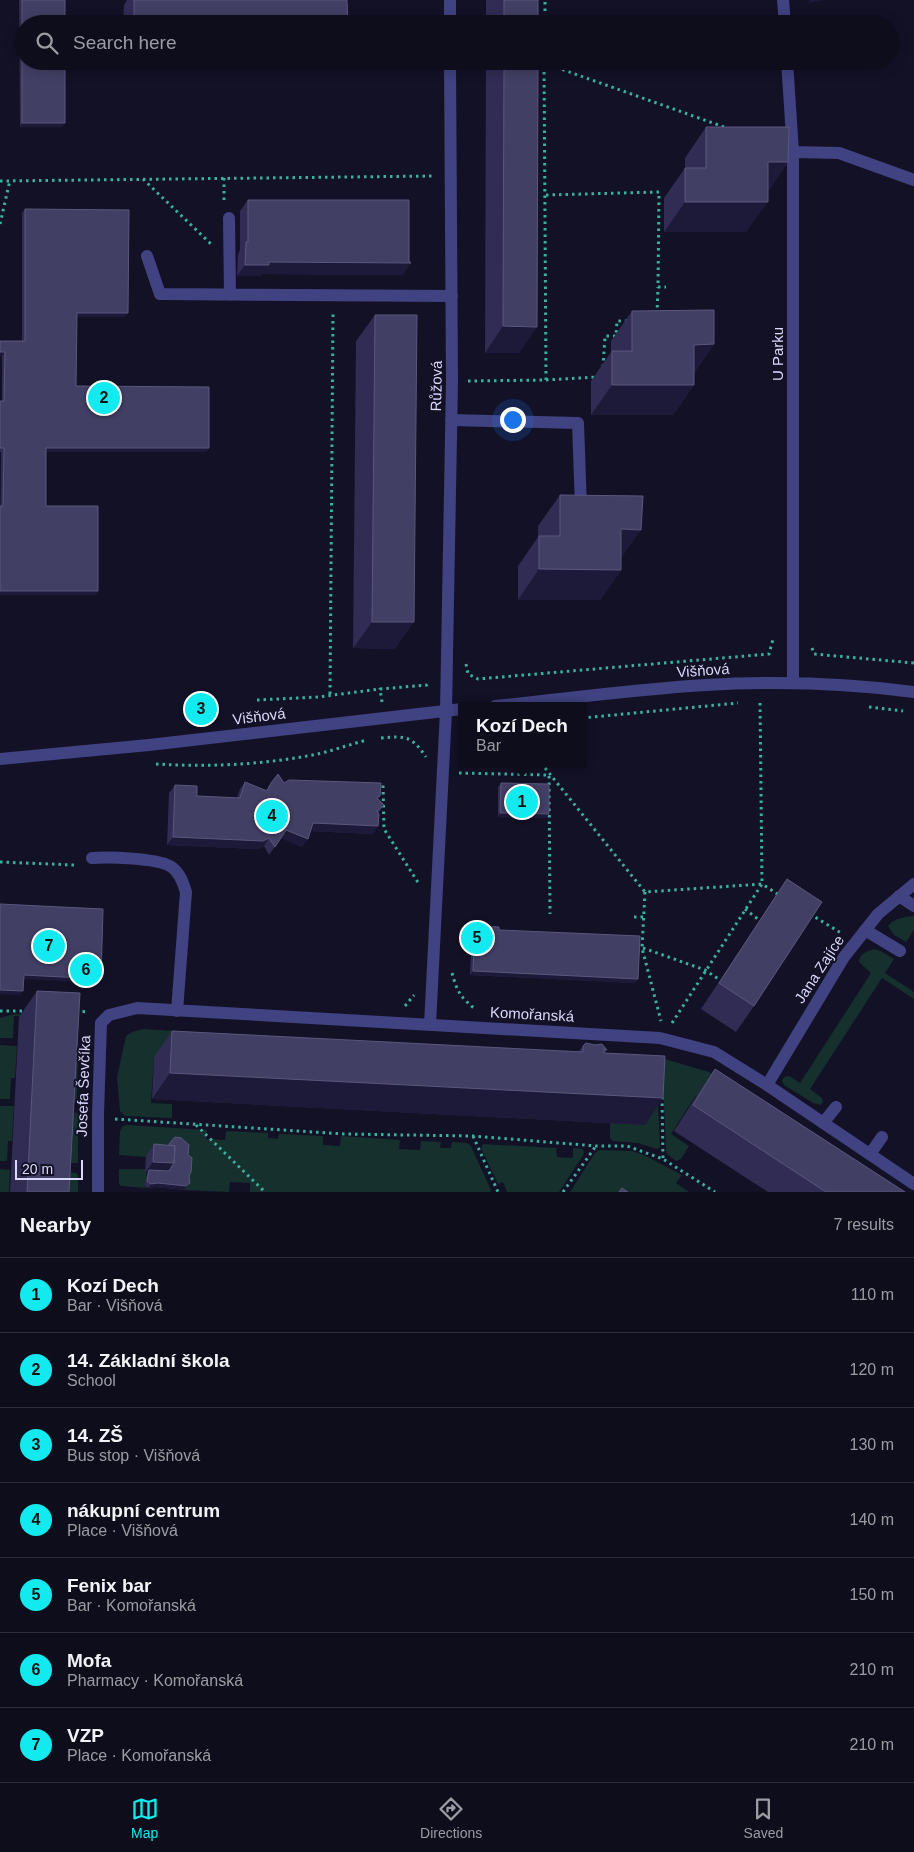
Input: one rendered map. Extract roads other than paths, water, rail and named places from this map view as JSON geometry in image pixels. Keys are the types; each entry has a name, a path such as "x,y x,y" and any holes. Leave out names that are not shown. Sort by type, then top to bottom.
{"street":[{"path":"450,0 450,15"},
{"path":"783,0 784,15"},
{"name":"Růžová","path":"430,1024 446,711 452,382 450,70"},
{"name":"U Parku","path":"788,70 793,152 793,683"},
{"path":"793,152 839,153 914,180"},
{"path":"229,218 230,295"},
{"path":"147,256 160,294 452,296"},
{"path":"451,420 578,423 581,508"},
{"name":"Višňová","path":"535,702 706,685 793,683 877,687 914,692"},
{"name":"Višňová","path":"0,759 149,745 458,710"},
{"path":"92,858 120,858 164,864 171,866 178,873 186,892 177,1010"},
{"name":"Jana Zajíce","path":"767,1085 844,956 878,914 914,884"},
{"path":"899,896 914,906"},
{"path":"865,930 900,951"},
{"name":"Komořanská","path":"105,1019 137,1008 430,1024 661,1032 714,1052 767,1085 914,1184"},
{"name":"Josefa Ševčíka","path":"98,1192 98,1114 105,1019"},
{"path":"823,1123 836,1107"},
{"path":"870,1154 882,1137"}],"place":[{"name":"14. Základní škola","path":"104,398"},
{"name":"14. ZŠ","path":"201,709"},
{"name":"Kozí Dech","path":"522,802"},
{"name":"nákupní centrum","path":"272,816"},
{"name":"Fenix bar","path":"477,938"},
{"name":"VZP","path":"49,946"},
{"name":"Mofa","path":"86,970"}]}
